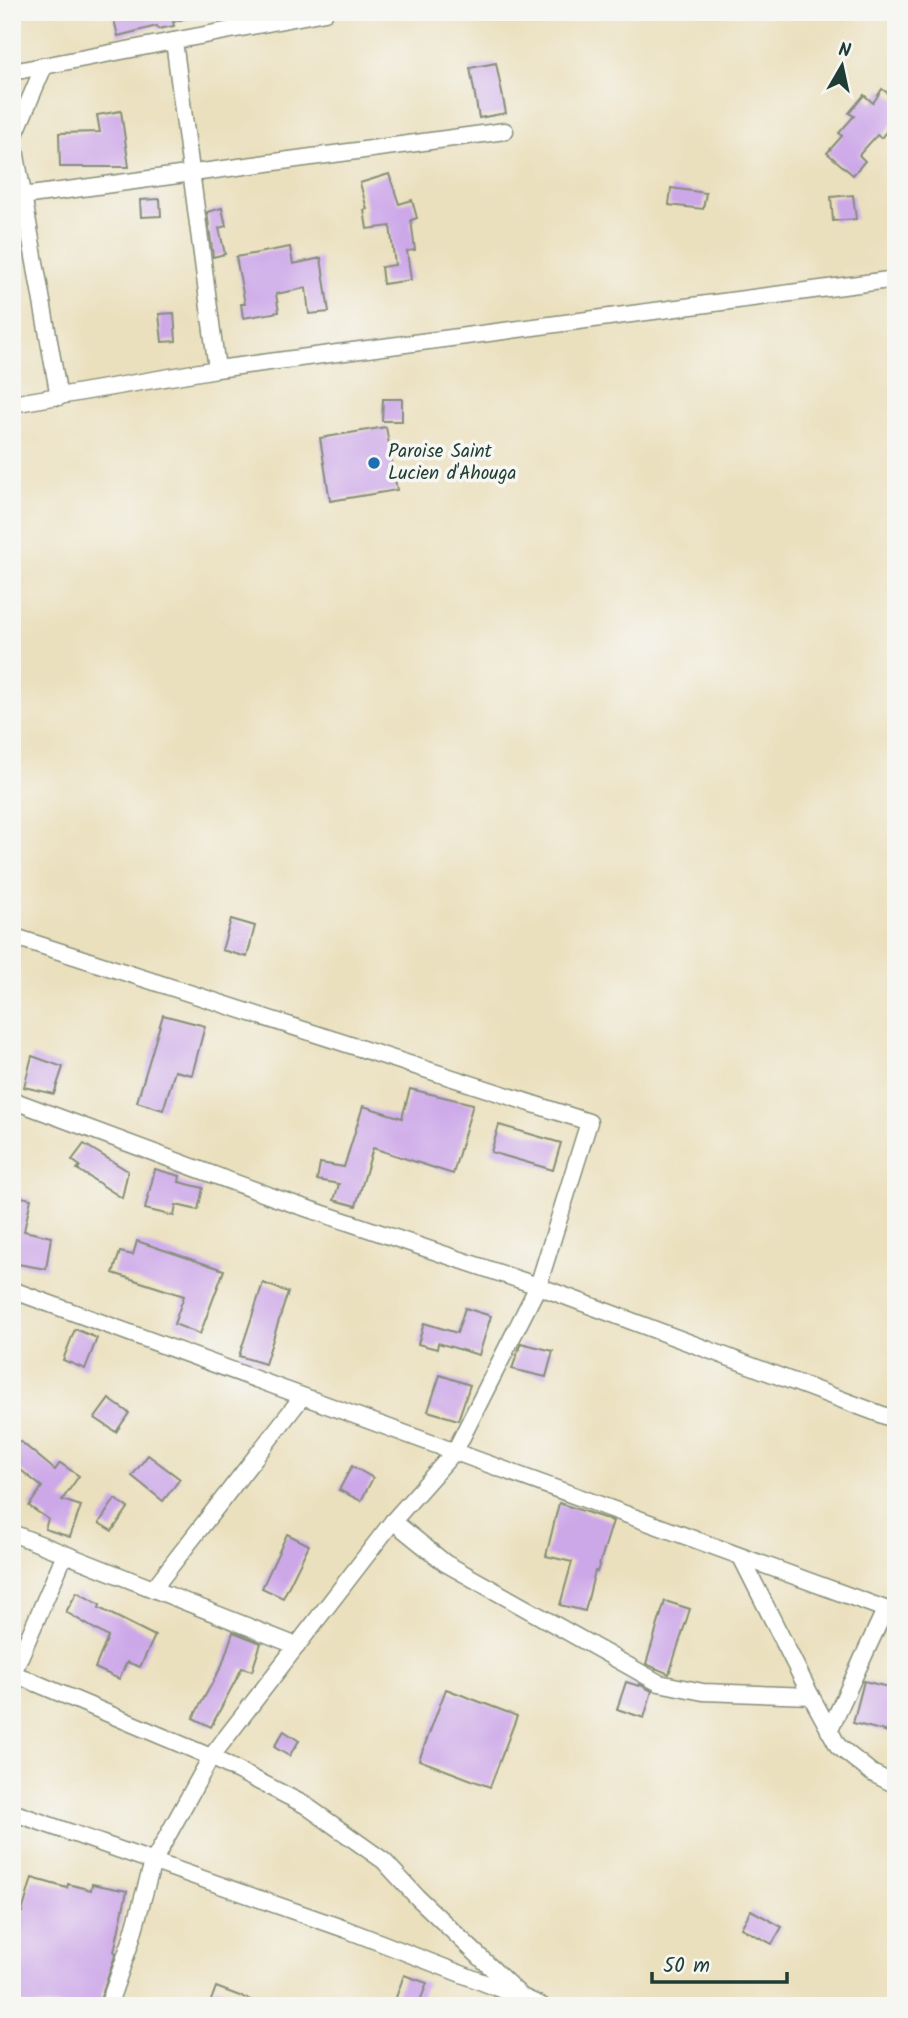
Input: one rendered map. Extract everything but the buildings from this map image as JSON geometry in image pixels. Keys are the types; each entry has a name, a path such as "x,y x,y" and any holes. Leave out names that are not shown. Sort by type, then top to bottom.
{"street":[{"path":"12,72 325,12"},
{"path":"174,41 217,369"},
{"path":"44,66 13,136 59,397"},
{"path":"23,196 505,131"},
{"path":"12,404 217,369 896,279"},
{"path":"12,936 590,1122 538,1286 455,1451 393,1521 211,1757 153,1862 130,1944 108,2006"},
{"path":"12,1100 276,1198 538,1286 896,1420"},
{"path":"12,1290 890,1611 829,1731"},
{"path":"153,1589 302,1396"},
{"path":"393,1521 446,1563 659,1683 703,1692 811,1696"},
{"path":"12,1533 297,1646"},
{"path":"65,1554 13,1673 211,1757 305,1805 384,1861 417,1897 522,1997"},
{"path":"741,1557 838,1746 863,1766 896,1785"},
{"path":"12,1812 345,1929 542,2006"}],"place":[{"name":"Paroise Saint Lucien d'Ahouga","path":"374,463"}]}
